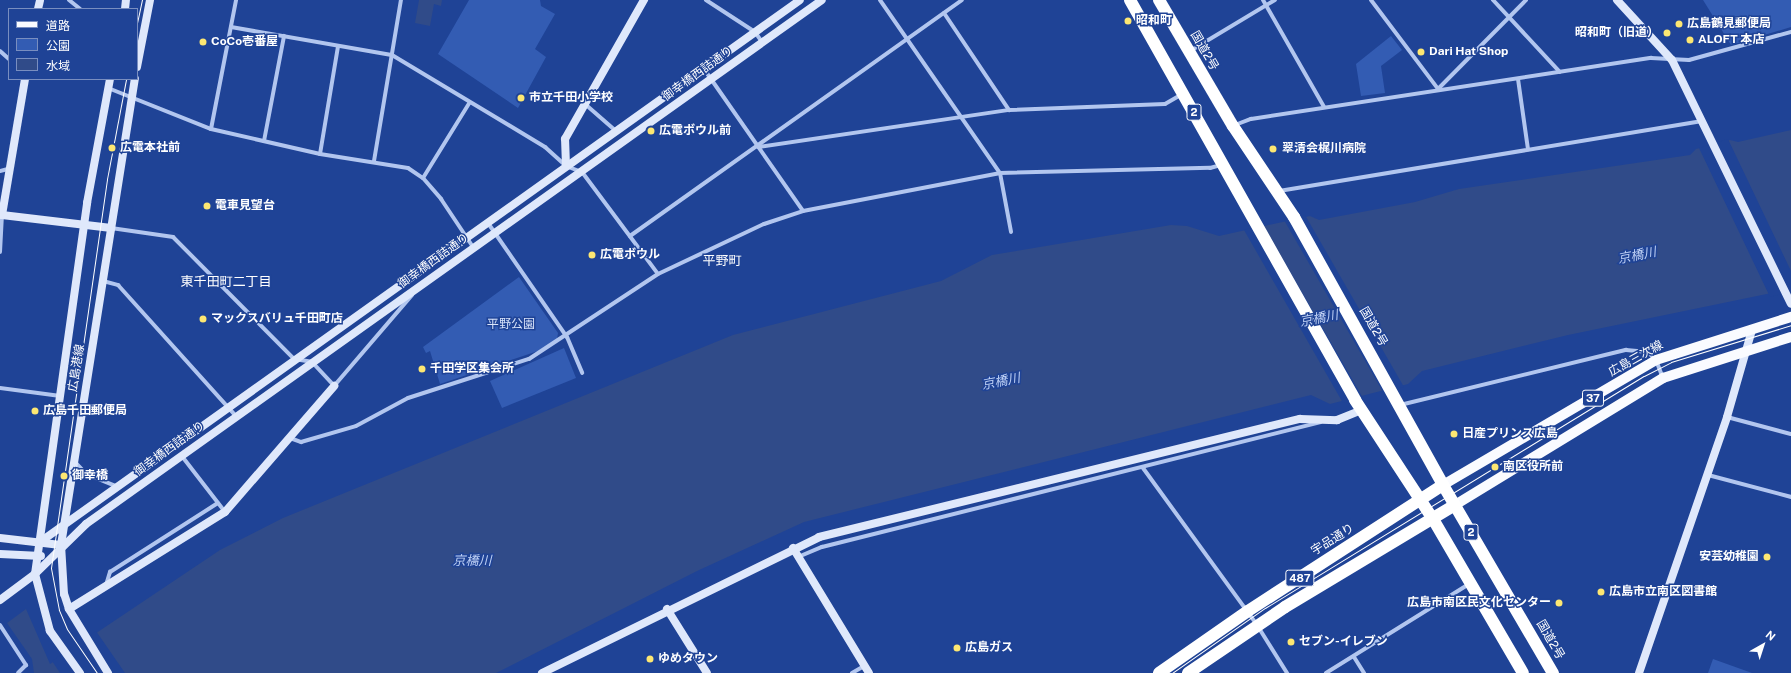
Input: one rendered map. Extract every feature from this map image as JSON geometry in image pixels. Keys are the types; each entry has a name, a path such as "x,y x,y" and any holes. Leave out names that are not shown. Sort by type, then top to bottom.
{"highway":[{"name":"2","path":"1130,0 1184,93 1254,227 1355,400 1433,519 1523,673"},
{"name":"国道2号","path":"1159,0 1188,52 1233,126 1294,217 1393,390 1400,406 1443,485 1553,673"},
{"name":"宇品通り","path":"1159,673 1248,611 1443,485"},
{"name":"487","path":"1188,673 1257,625 1455,505"}],"main road":[{"name":"広島三次線","path":"1443,485 1656,360 1791,317"},
{"name":"37","path":"1455,505 1663,378 1791,337"}],"street":[{"path":"69,0 79,8"},
{"path":"138,62 150,0"},
{"path":"211,129 236,0"},
{"path":"374,161 401,0"},
{"path":"566,166 566,139 644,0"},
{"path":"706,0 755,32 762,42"},
{"name":"御幸橋西詰通り","path":"40,542 115,486 800,0"},
{"name":"御幸橋西詰通り","path":"61,545 181,455 582,172 822,0"},
{"path":"880,0 1000,174 1011,232"},
{"path":"630,236 758,147 962,0"},
{"path":"1263,0 1324,108"},
{"path":"1188,52 1275,0"},
{"path":"1371,0 1438,89"},
{"path":"1493,0 1560,72"},
{"path":"1438,89 1526,0"},
{"path":"1620,1 1672,60 1714,143 1784,293 1791,304"},
{"path":"944,13 1010,110"},
{"path":"230,28 392,55 545,147 566,166 582,172 658,274"},
{"path":"1233,126 1251,118 1324,108 1438,89 1651,58 1672,60 1697,58 1791,32"},
{"path":"264,141 284,36"},
{"path":"320,154 338,46"},
{"path":"0,51 8,58"},
{"path":"703,68 803,211"},
{"path":"1518,78 1528,149"},
{"path":"0,252 1,215 24,80"},
{"name":"広島港線","path":"80,673 65,652 43,615 35,574 85,225 110,80"},
{"name":"広島港線","path":"108,673 84,639 69,609 64,594 61,545 131,96 135,80"},
{"path":"108,88 211,129 320,154 374,161 408,168 423,178 473,248"},
{"path":"758,147 1010,110 1165,104 1184,93"},
{"path":"423,178 470,102"},
{"path":"585,104 616,131"},
{"path":"1278,191 1702,121"},
{"path":"289,438 301,442 356,426 408,398 517,364 567,337 658,274 764,224 803,211 1000,174 1210,168 1222,164"},
{"path":"0,171 8,169"},
{"path":"1,215 173,237 294,359 312,362 334,386"},
{"path":"487,222 567,337 582,373"},
{"path":"102,281 118,285 236,416"},
{"path":"69,609 105,588 224,512 419,287"},
{"path":"1640,673 1727,417 1752,330"},
{"path":"1400,406 1626,350 1648,352 1656,360 1663,378"},
{"path":"0,388 60,396"},
{"path":"798,557 822,547 1301,430 1327,420 1362,410"},
{"path":"1727,417 1791,434"},
{"path":"542,673 667,609 793,548 838,531 1292,420 1327,420"},
{"path":"181,455 224,512"},
{"path":"75,462 86,474 115,486"},
{"path":"1143,468 1248,611 1287,673"},
{"path":"1708,475 1791,497"},
{"path":"105,588 110,572 218,503"},
{"path":"0,538 61,545"},
{"path":"0,554 38,559 61,545"},
{"path":"0,600 35,574 61,545"},
{"path":"793,548 869,673"},
{"path":"1326,673 1471,583"},
{"path":"667,609 707,673"},
{"path":"0,625 26,665 18,673"},
{"path":"1354,656 1364,673"},
{"path":"852,673 864,666"}],"green space":[{"path":"469,0 540,0 541,6 555,14 535,49 546,57 518,108 438,54"},
{"path":"1703,0 1791,0 1791,27 1731,45"},
{"path":"1391,36 1402,50 1381,66 1385,93 1361,96 1356,64"},
{"name":"平野公園","path":"519,277 558,333 557,339 538,351 440,384 430,351 426,353 423,347"},
{"path":"564,348 576,378 502,408 490,381"},
{"path":"1713,659 1752,673 1708,673"}],"water":[{"path":"419,0 442,0 441,6 434,4 430,26 415,23"},
{"name":"京橋川","path":"1791,130 1791,289 1568,335 1422,371 1408,384 1330,404 1311,395 804,522 697,571 496,673 34,673 32,659 7,623 26,609 50,664 220,550 283,518 733,335 941,281 992,255 1171,225 1187,226 1219,236 1310,216 1319,220 1415,202 1459,189 1690,155 1696,149 1730,140 1738,142"}],"pier":[{"path":"1728,139 1791,271 1791,291 1770,297 1699,148"},
{"path":"1305,215 1404,387 1383,392 1284,220"},
{"path":"1263,225 1363,398 1343,403 1244,230"},
{"path":"96,631 125,673 60,673 52,661"}],"tram line":[{"path":"138,18 142,0"},
{"path":"97,673 67,629 59,610 51,568 107,179 126,80"},
{"path":"1172,673 1265,608 1644,376 1671,362 1791,325"}],"place":[{"name":"昭和町","path":"1128,21"},
{"name":"広島鶴見郵便局","path":"1679,24"},
{"name":"昭和町（旧道）","path":"1667,33"},
{"name":"ALOFT 本店","path":"1690,40"},
{"name":"CoCo壱番屋","path":"203,42"},
{"name":"Dari Hat Shop","path":"1421,52"},
{"name":"市立千田小学校","path":"521,98"},
{"name":"広電ボウル前","path":"651,131"},
{"name":"広電本社前","path":"112,148"},
{"name":"翠清会梶川病院","path":"1273,149"},
{"name":"電車見望台","path":"207,206"},
{"name":"広電ボウル","path":"592,255"},
{"name":"マックスバリュ千田町店","path":"203,319"},
{"name":"千田学区集会所","path":"422,369"},
{"name":"広島千田郵便局","path":"35,411"},
{"name":"日産プリンス広島","path":"1454,434"},
{"name":"南区役所前","path":"1495,467"},
{"name":"御幸橋","path":"64,476"},
{"name":"安芸幼稚園","path":"1767,557"},
{"name":"広島市立南区図書館","path":"1601,592"},
{"name":"広島市南区民文化センター","path":"1559,603"},
{"name":"セブン-イレブン","path":"1291,642"},
{"name":"広島ガス","path":"957,648"},
{"name":"ゆめタウン","path":"650,659"}],"district":[{"name":"平野町","path":"722,261"},
{"name":"東千田町二丁目","path":"226,282"}]}
